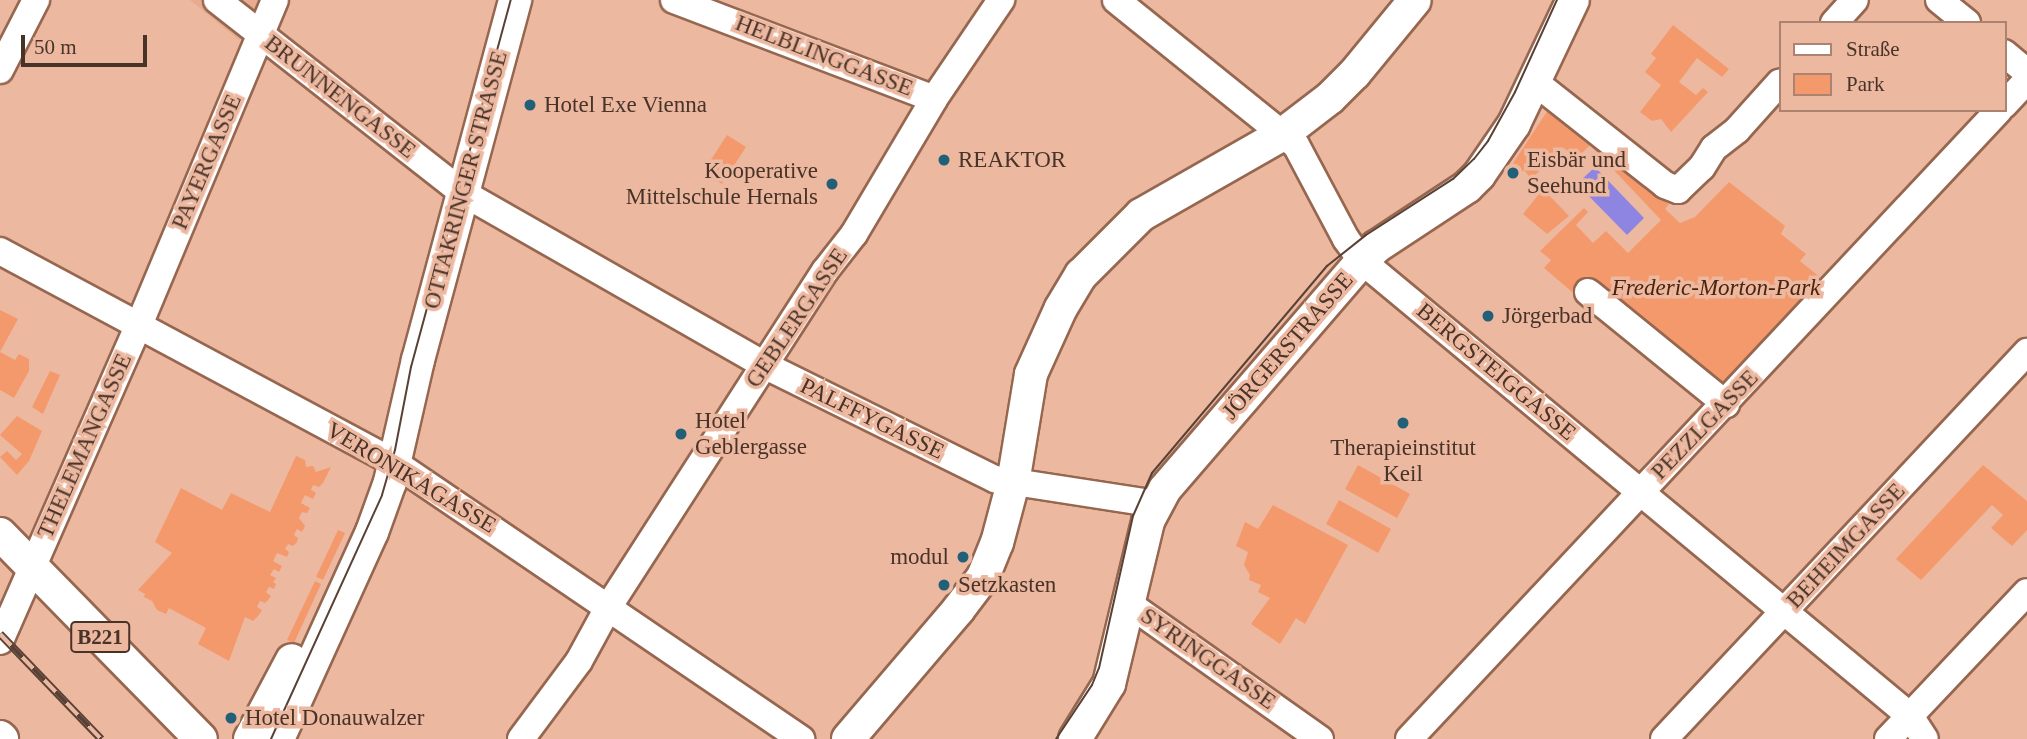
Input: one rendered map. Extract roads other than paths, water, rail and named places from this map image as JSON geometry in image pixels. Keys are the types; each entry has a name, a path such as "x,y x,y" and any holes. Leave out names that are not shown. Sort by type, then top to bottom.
{"main road":[{"name":"OTTAKRINGER STRASSE","path":"278,739 372,532 388,459 418,360 515,0"},
{"path":"848,739 983,577 997,543 1013,483 1031,374 1060,308 1081,275 1141,215 1283,134 1344,85 1415,0"},
{"name":"JÖRGERSTRASSE","path":"1075,739 1110,684 1148,522 1171,480 1362,261 1376,247 1467,187 1504,143 1536,83 1573,0"},
{"name":"OTTAKRINGER STRASSE","path":"250,739 286,667 302,645 388,459"},
{"name":"B221","path":"0,534 201,739"}],"street":[{"path":"3,58 36,0"},
{"name":"BRUNNENGASSE","path":"217,0 463,193"},
{"name":"PAYERGASSE","path":"139,325 275,0"},
{"name":"HELBLINGGASSE","path":"674,0 934,99"},
{"name":"GEBLERGASSE","path":"522,739 579,661 609,606 825,271 854,234 934,99 1001,0"},
{"name":"BERGSTEIGGASSE","path":"1116,0 1296,145 1346,239 1362,261 1910,716 1925,739"},
{"path":"1836,21 1855,0"},
{"path":"1939,0 1965,21"},
{"path":"2006,55 2027,72"},
{"path":"2006,103 2027,80"},
{"path":"1536,83 1665,186 1678,190 1702,167 1714,148 1737,130 1778,84"},
{"name":"PEZZLGASSE","path":"1409,739 1997,112"},
{"name":"PALFFYGASSE","path":"463,193 764,365 995,479 1156,504"},
{"name":"VERONIKAGASSE","path":"0,251 388,459 609,606 801,739"},
{"path":"1588,292 1726,404"},
{"name":"THELEMANGASSE","path":"0,641 139,325"},
{"name":"BEHEIMGASSE","path":"1664,739 2027,352"},
{"path":"1888,739 2027,592"},
{"name":"SYRINGGASSE","path":"1129,604 1320,739"}],"tram line":[{"path":"271,739 382,495 395,450 411,367 511,0"},
{"path":"1056,739 1092,685 1099,668 1133,516 1152,473 1327,266 1366,235 1453,179 1474,159 1488,141 1515,92 1557,0"}],"railway":[{"path":"0,634 101,739"}],"place":[{"name":"Hotel Exe Vienna","path":"530,105"},
{"name":"REAKTOR","path":"944,160"},
{"name":"Eisbär und Seehund","path":"1513,173"},
{"name":"Kooperative Mittelschule Hernals","path":"832,184"},
{"name":"Jörgerbad","path":"1488,316"},
{"name":"Therapieinstitut Keil","path":"1403,423"},
{"name":"Hotel Geblergasse","path":"681,434"},
{"name":"modul","path":"963,557"},
{"name":"Setzkasten","path":"944,585"},
{"name":"Hotel Donauwalzer","path":"231,718"}],"park label":[{"name":"Frederic-Morton-Park","path":"1716,288"}]}
